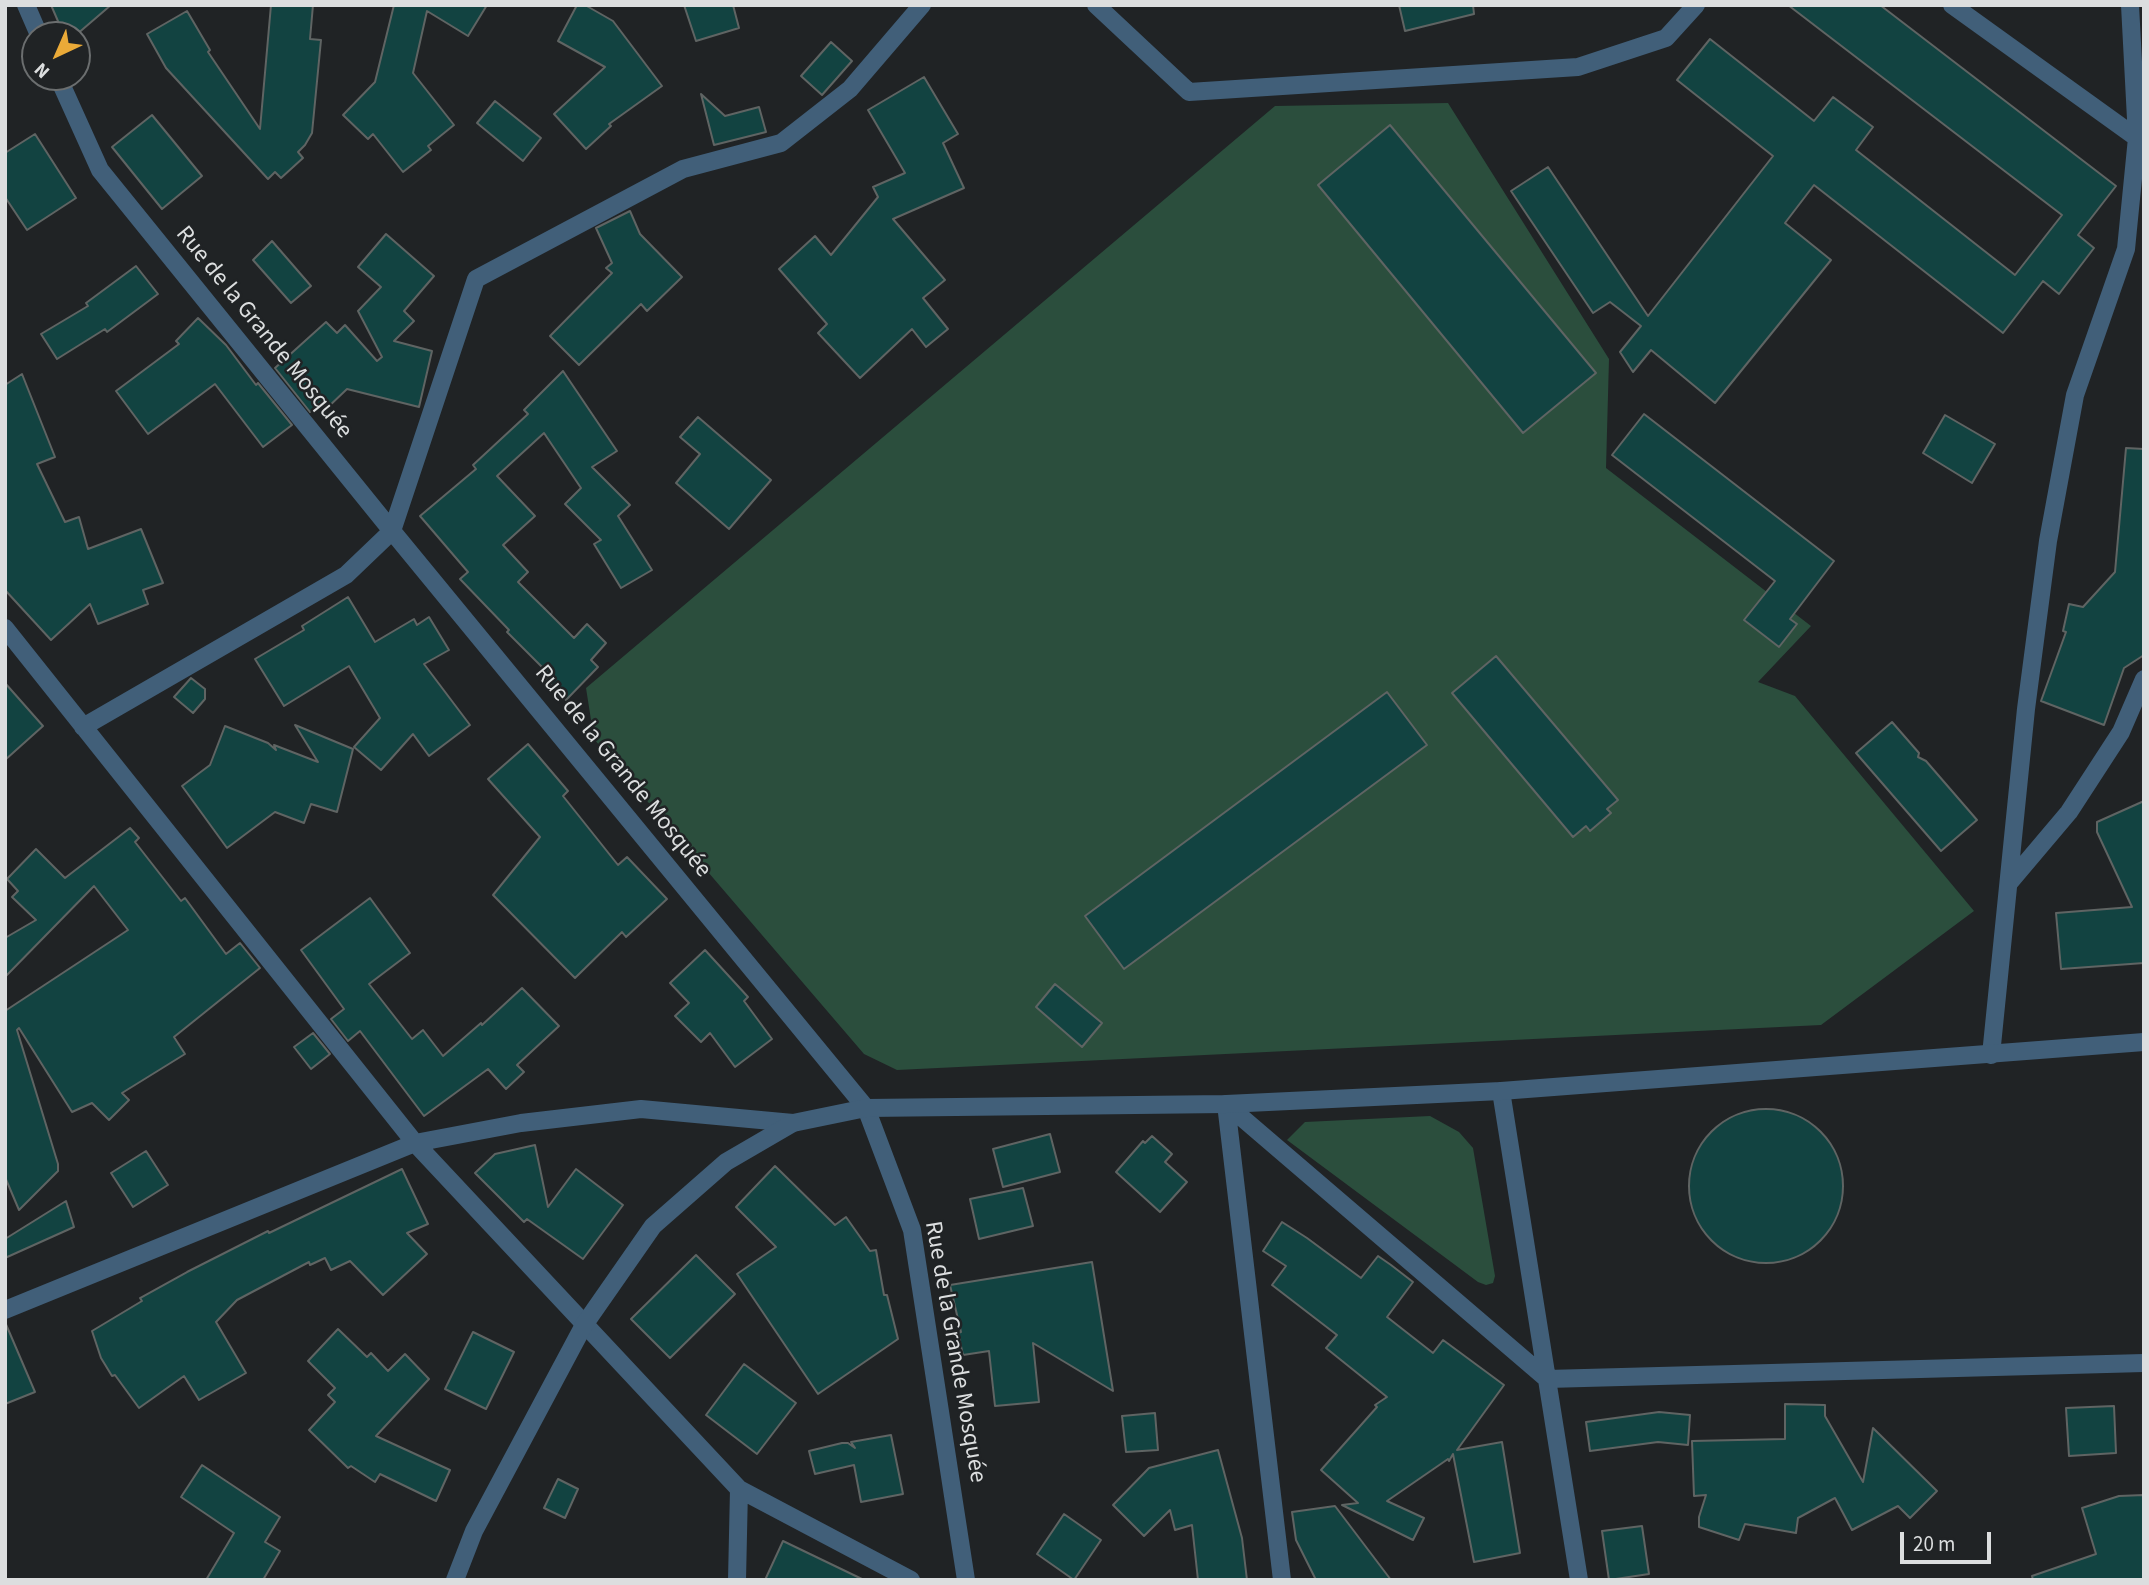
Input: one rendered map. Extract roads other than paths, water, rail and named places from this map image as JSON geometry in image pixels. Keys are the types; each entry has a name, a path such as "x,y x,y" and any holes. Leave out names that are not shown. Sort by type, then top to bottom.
{"street":[{"path":"83,727 346,575 393,531 476,279 683,169 781,143 850,89 922,5"},
{"path":"1096,5 1189,92 1578,67 1666,38 1696,5"},
{"path":"1952,5 2137,138"},
{"path":"1991,1055 2026,709 2048,541 2075,395 2126,249 2137,138 2130,5"},
{"name":"Rue de la Grande Mosquée","path":"64,91 100,170 866,1108 912,1230 966,1580"},
{"path":"5,628 415,1143 739,1489 911,1580"},
{"path":"2008,883 2069,812 2121,732 2144,679"},
{"path":"5,1310 415,1143 521,1123 641,1109 793,1123 866,1108 1226,1104 1501,1091 2144,1042"},
{"path":"1501,1091 1579,1580"},
{"path":"1226,1104 1547,1379 2144,1363"},
{"path":"1226,1104 1282,1580"},
{"path":"454,1580 474,1531 584,1325 653,1226 726,1162 793,1123"},
{"path":"737,1580 739,1489"}]}
